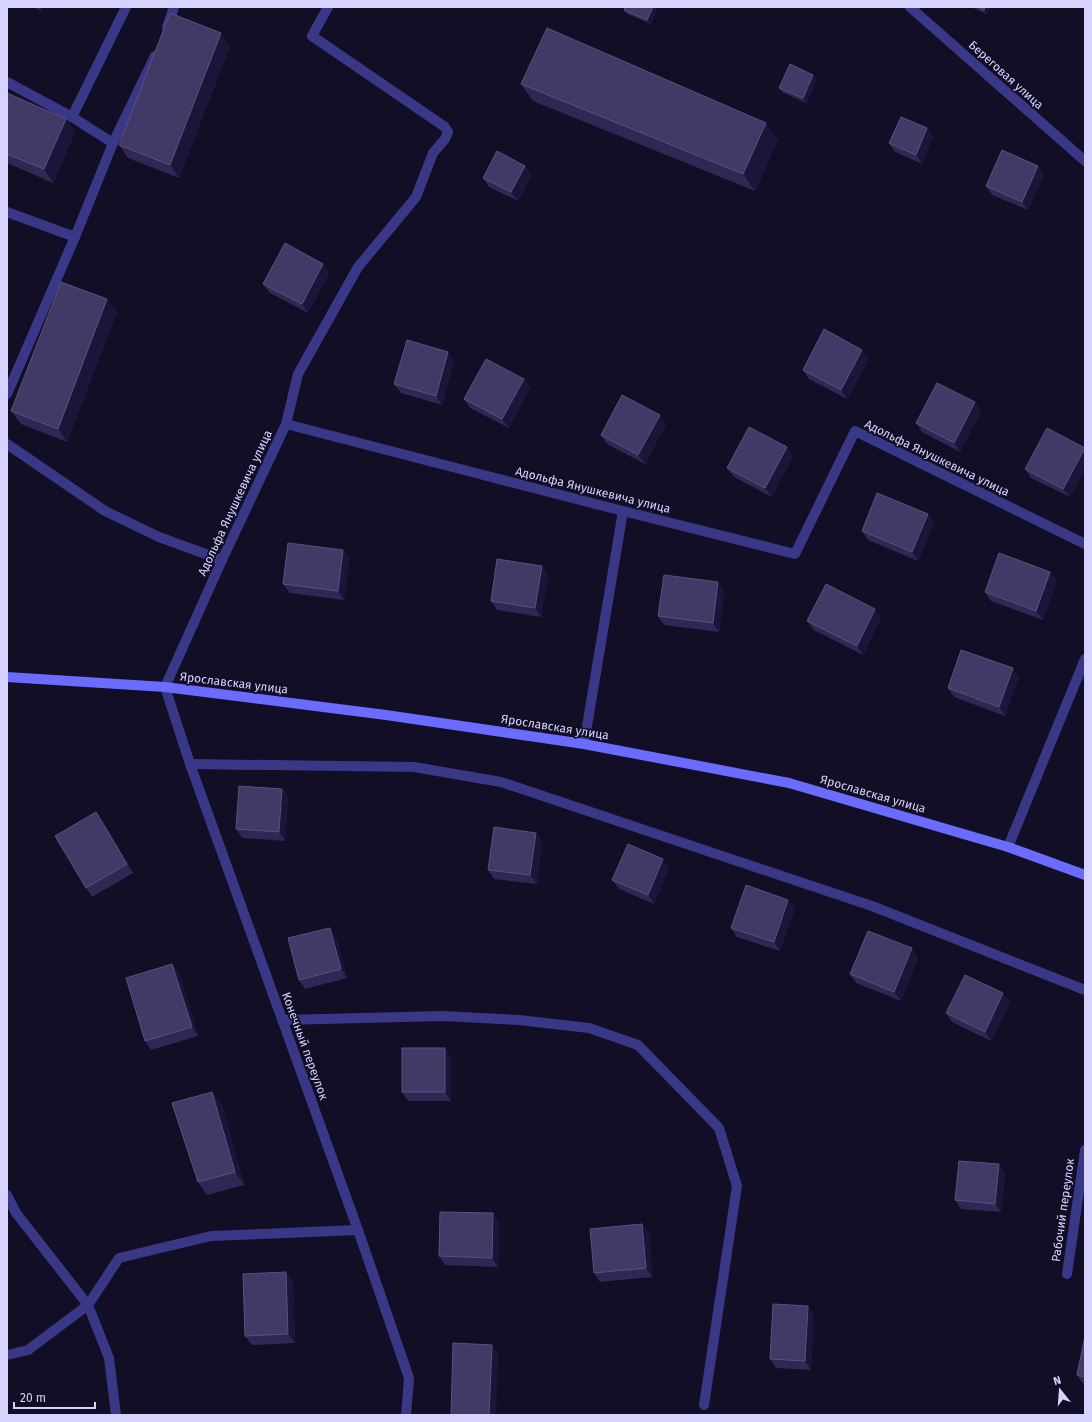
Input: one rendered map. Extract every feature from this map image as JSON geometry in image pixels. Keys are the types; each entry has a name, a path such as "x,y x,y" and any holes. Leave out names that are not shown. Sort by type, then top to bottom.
{"main road":[{"name":"Ярославская улица","path":"7,677 165,687 386,715 584,744 789,783 1008,847 1085,875"}],"street":[{"path":"72,117 126,7"},
{"path":"164,34 174,7"},
{"path":"286,424 298,374 358,268 416,197 433,153 445,139 448,132 445,127 312,36 328,7"},
{"name":"Береговая улица","path":"910,7 1085,162"},
{"path":"7,394 75,237 113,143 159,47"},
{"path":"7,82 72,117 113,143"},
{"path":"7,212 75,237"},
{"name":"Адольфа Янушкевича улица","path":"165,687 222,560 286,424 795,554 856,431 1085,544"},
{"path":"7,444 105,511 159,537 222,560"},
{"path":"584,744 623,511"},
{"path":"1008,847 1085,659"},
{"name":"Конечный переулок","path":"165,687 190,764 358,1230 409,1378 406,1415"},
{"path":"190,764 414,767 501,782 872,906 1085,990"},
{"path":"282,1020 443,1016 519,1020 588,1028 638,1045 719,1128 737,1186 704,1405"},
{"name":"Рабочий переулок","path":"1068,1274 1085,1150"},
{"path":"7,1194 16,1213 88,1305 109,1358 116,1415"},
{"path":"7,1355 28,1350 88,1305 118,1258 211,1236 358,1230"}],"building":[{"path":"625,7 653,7 647,20 624,10"},
{"path":"978,7 985,7 984,10"},
{"path":"170,13 221,33 170,165 119,145"},
{"path":"547,28 766,123 743,174 521,84"},
{"path":"790,64 813,75 803,98 779,88"},
{"path":"7,93 66,119 44,169 7,154"},
{"path":"901,117 927,128 916,155 889,143"},
{"path":"1002,150 1038,166 1022,202 986,186"},
{"path":"497,151 525,166 511,192 483,178"},
{"path":"285,243 323,264 302,304 263,284"},
{"path":"61,282 107,299 58,429 11,411"},
{"path":"824,329 862,350 841,390 803,370"},
{"path":"407,340 448,352 436,396 394,384"},
{"path":"486,359 524,379 502,419 464,399"},
{"path":"937,383 975,402 954,443 916,423"},
{"path":"622,395 660,415 638,455 601,435"},
{"path":"749,427 787,447 765,488 727,468"},
{"path":"1047,428 1085,448 1063,489 1025,469"},
{"path":"877,493 928,514 912,552 862,531"},
{"path":"288,543 343,550 338,591 283,584"},
{"path":"999,553 1050,572 1036,611 985,592"},
{"path":"497,559 542,566 535,608 491,601"},
{"path":"664,575 718,582 713,623 658,616"},
{"path":"826,584 875,609 857,646 807,621"},
{"path":"961,650 1013,668 999,707 948,688"},
{"path":"239,786 282,789 279,832 236,829"},
{"path":"96,812 127,864 86,888 55,836"},
{"path":"494,827 536,833 530,875 488,870"},
{"path":"628,844 663,859 648,895 612,880"},
{"path":"746,885 788,900 774,942 731,928"},
{"path":"330,928 341,969 299,980 288,938"},
{"path":"868,931 912,948 894,992 850,974"},
{"path":"172,964 192,1027 145,1041 126,978"},
{"path":"965,975 1003,993 985,1032 946,1013"},
{"path":"402,1048 445,1048 445,1092 402,1092"},
{"path":"212,1092 235,1172 198,1182 172,1103"},
{"path":"959,1161 999,1164 995,1204 955,1200"},
{"path":"440,1212 493,1213 492,1258 439,1256"},
{"path":"642,1224 646,1268 594,1273 590,1229"},
{"path":"286,1272 288,1334 245,1336 243,1274"},
{"path":"773,1304 808,1306 805,1361 770,1359"},
{"path":"1085,1336 1085,1377 1077,1375"},
{"path":"453,1343 492,1345 489,1415 451,1415"}]}
